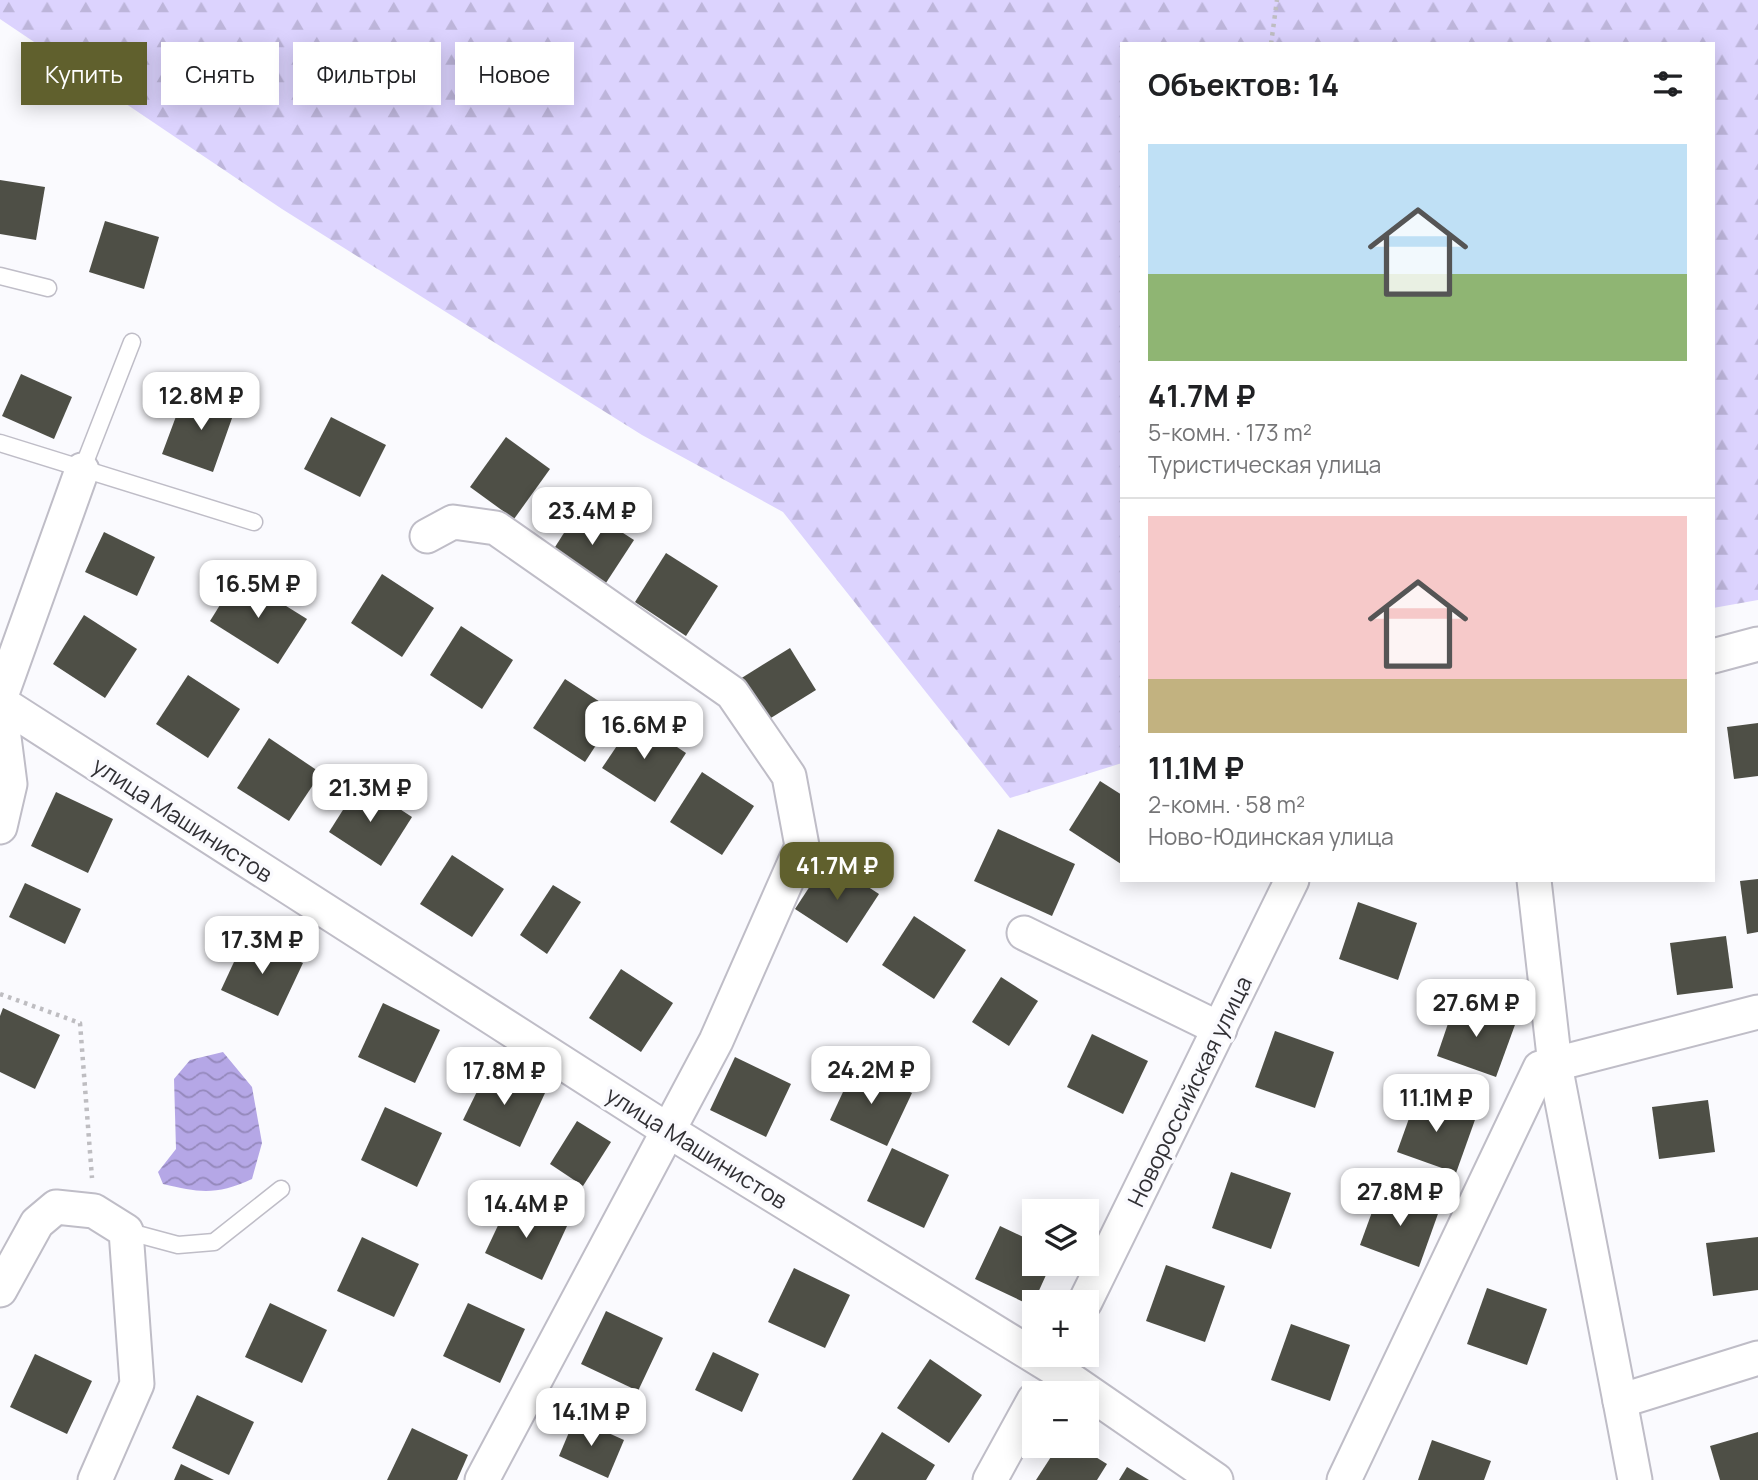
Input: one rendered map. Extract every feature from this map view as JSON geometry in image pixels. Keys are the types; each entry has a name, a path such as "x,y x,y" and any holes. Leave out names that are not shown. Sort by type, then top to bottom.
{"street":[{"path":"0,827 10,784 0,702 82,470"},
{"path":"427,536 453,522 496,528 732,693 789,776 802,846 716,1041 482,1480"},
{"path":"1715,655 1758,644"},
{"name":"улица Машинистов","path":"0,702 1216,1480"},
{"name":"Новороссийская улица","path":"1090,1290 1291,882"},
{"path":"1534,882 1555,1065 1635,1480"},
{"path":"1024,933 1220,1029"},
{"path":"1344,1480 1540,1068 1758,1012"},
{"path":"0,1290 37,1223 56,1207 94,1211 126,1231 137,1384 95,1480"},
{"path":"1620,1401 1758,1358"},
{"path":"990,1480 1022,1422"}],"lane":[{"path":"0,276 48,288"},
{"path":"82,470 132,342"},
{"path":"0,443 254,522"},
{"path":"126,1231 178,1245 214,1242 281,1189"}],"path":[{"path":"1271,42 1277,0"},
{"path":"0,994 80,1023 94,1211"}],"green space":[{"path":"0,0 1758,0 1758,600 1715,608 1715,42 1120,42 1120,764 1010,798 783,512 642,435 282,209 128,105 147,105 147,42 34,42 0,19"}],"water":[{"path":"223,1052 252,1087 262,1143 252,1179 229,1188 208,1191 163,1184 158,1172 176,1149 174,1079 190,1060"}],"building":[{"path":"0,180 45,187 36,240 0,234"},
{"path":"105,221 159,237 144,289 89,272"},
{"path":"21,374 72,397 54,439 2,416"},
{"path":"200,390 237,404 213,472 162,454 178,411 191,416"},
{"path":"331,417 386,445 360,497 304,469"},
{"path":"506,437 550,469 514,519 470,487"},
{"path":"581,506 634,540 602,589 550,555"},
{"path":"104,532 155,557 137,596 85,572"},
{"path":"666,553 718,586 686,636 635,602"},
{"path":"382,574 434,608 402,657 351,623"},
{"path":"238,576 307,619 278,664 210,621"},
{"path":"84,615 137,649 105,698 53,664"},
{"path":"461,626 513,660 482,709 430,675"},
{"path":"790,648 816,690 766,721 740,679"},
{"path":"188,675 240,709 208,758 156,724"},
{"path":"565,679 617,713 585,762 533,728"},
{"path":"635,719 686,753 655,802 602,768"},
{"path":"1758,723 1758,776 1734,779 1727,727"},
{"path":"269,738 321,773 289,821 237,788"},
{"path":"702,772 754,806 722,855 670,822"},
{"path":"1100,781 1120,794 1120,863 1069,830"},
{"path":"360,783 412,817 381,866 329,832"},
{"path":"56,792 113,819 88,873 31,846"},
{"path":"998,829 1075,864 1052,916 974,881"},
{"path":"452,855 504,889 472,937 420,904"},
{"path":"827,860 879,894 847,943 795,909"},
{"path":"1758,879 1758,932 1747,934 1740,881"},
{"path":"25,883 81,909 65,944 9,917"},
{"path":"553,885 581,902 547,954 520,935"},
{"path":"1358,902 1417,923 1398,980 1339,959"},
{"path":"914,916 966,950 934,999 882,965"},
{"path":"246,936 303,963 278,1016 221,990"},
{"path":"1726,936 1733,988 1677,995 1670,943"},
{"path":"621,969 673,1003 641,1052 589,1018"},
{"path":"1001,977 1038,1001 1009,1046 972,1022"},
{"path":"1456,1000 1516,1022 1496,1077 1437,1056"},
{"path":"383,1003 440,1030 415,1083 358,1057"},
{"path":"3,1008 60,1035 35,1089 0,1072 0,1016"},
{"path":"1275,1031 1334,1052 1315,1108 1255,1087"},
{"path":"1092,1034 1148,1061 1123,1114 1067,1087"},
{"path":"735,1057 791,1084 766,1137 710,1110"},
{"path":"855,1066 912,1093 887,1146 830,1120"},
{"path":"489,1067 545,1093 520,1147 463,1120"},
{"path":"1417,1096 1476,1117 1456,1173 1397,1152"},
{"path":"1708,1100 1715,1152 1659,1159 1652,1107"},
{"path":"385,1107 442,1133 417,1187 361,1160"},
{"path":"577,1121 611,1142 583,1186 550,1164"},
{"path":"892,1148 949,1175 924,1228 867,1201"},
{"path":"1231,1172 1291,1193 1271,1249 1212,1228"},
{"path":"1380,1190 1439,1211 1419,1267 1360,1245"},
{"path":"510,1200 567,1226 542,1280 485,1253"},
{"path":"1000,1226 1022,1236 1022,1276 1046,1276 1039,1290 1022,1290 1022,1301 975,1279"},
{"path":"362,1237 419,1264 394,1317 337,1291"},
{"path":"1758,1237 1758,1290 1713,1296 1706,1243"},
{"path":"1166,1265 1225,1286 1205,1342 1146,1321"},
{"path":"794,1268 850,1295 825,1348 768,1322"},
{"path":"1487,1288 1547,1309 1527,1365 1467,1344"},
{"path":"270,1303 327,1330 302,1383 245,1357"},
{"path":"468,1303 525,1329 500,1383 443,1356"},
{"path":"606,1311 663,1338 638,1391 581,1364"},
{"path":"1291,1324 1350,1345 1330,1401 1271,1380"},
{"path":"713,1352 759,1374 742,1412 695,1390"},
{"path":"35,1354 92,1381 67,1434 10,1407"},
{"path":"930,1359 982,1395 949,1443 897,1408"},
{"path":"197,1395 254,1422 229,1475 172,1448"},
{"path":"575,1418 624,1440 608,1478 559,1456"},
{"path":"412,1428 468,1455 457,1480 387,1480"},
{"path":"882,1432 935,1465 926,1480 852,1480"},
{"path":"1758,1432 1758,1480 1720,1480 1710,1446"},
{"path":"1432,1440 1491,1461 1484,1480 1418,1480"},
{"path":"1050,1458 1097,1458 1107,1464 1097,1480 1036,1480"},
{"path":"181,1464 214,1480 174,1480"},
{"path":"1127,1467 1149,1480 1119,1480"}]}
